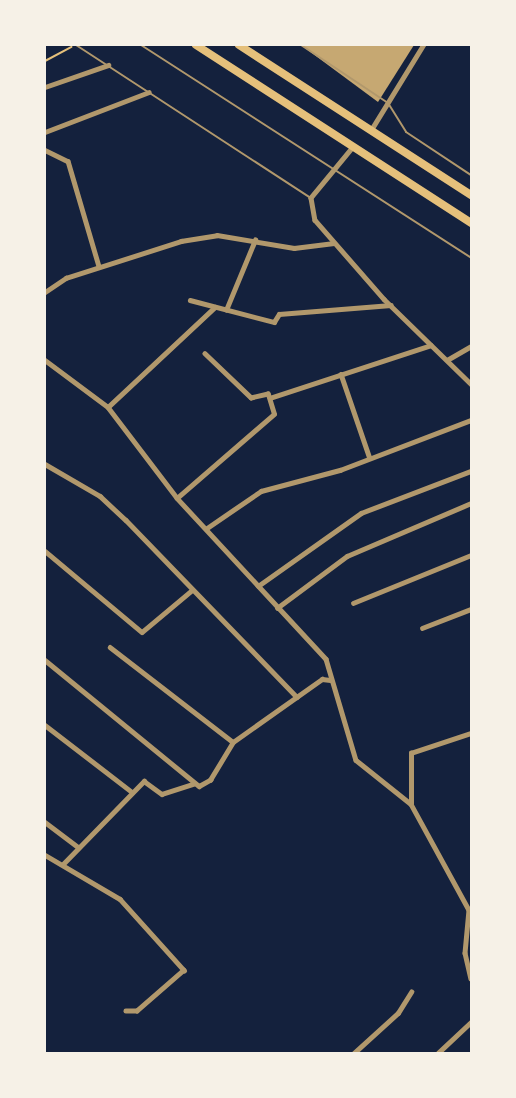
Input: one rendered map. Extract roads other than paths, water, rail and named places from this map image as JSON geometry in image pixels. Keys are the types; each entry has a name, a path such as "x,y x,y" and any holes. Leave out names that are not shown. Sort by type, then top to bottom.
{"highway":[{"path":"196,45 471,223"},
{"path":"239,45 471,195"}],"street":[{"path":"371,130 423,45"},
{"path":"45,87 108,65"},
{"path":"45,132 149,92"},
{"path":"354,147 311,198 315,220 391,305 471,384"},
{"path":"45,150 68,161 99,266"},
{"path":"45,292 99,266 181,240 217,235 255,240 294,249 334,243"},
{"path":"226,310 255,240"},
{"path":"190,300 274,322 279,314 391,305"},
{"path":"108,407 215,307"},
{"path":"205,354 251,398 270,398 431,345"},
{"path":"447,360 471,346"},
{"path":"45,360 108,407 177,498 207,528 277,608 321,652 356,760 411,804 469,910 465,953 471,978"},
{"path":"341,374 369,456"},
{"path":"177,498 273,416 270,398"},
{"path":"207,528 261,491 340,470 369,456 471,420"},
{"path":"45,464 100,496 297,698"},
{"path":"258,586 361,513 471,471"},
{"path":"277,608 348,556 471,503"},
{"path":"45,551 142,632 192,590"},
{"path":"352,603 471,555"},
{"path":"422,628 471,609"},
{"path":"110,647 232,742"},
{"path":"45,660 193,784"},
{"path":"63,864 78,846 144,781 162,794 193,784 205,786 232,742 322,679 330,680"},
{"path":"45,725 132,792"},
{"path":"411,804 411,753 471,733"},
{"path":"45,822 78,846"},
{"path":"45,855 120,899 184,970 137,1011 126,1011"},
{"path":"354,1053 398,1013 411,992"},
{"path":"438,1053 471,1022"}],"lane":[{"path":"75,45 311,198"},
{"path":"141,45 471,258"},
{"path":"301,45 388,103 406,132 471,175"}]}
